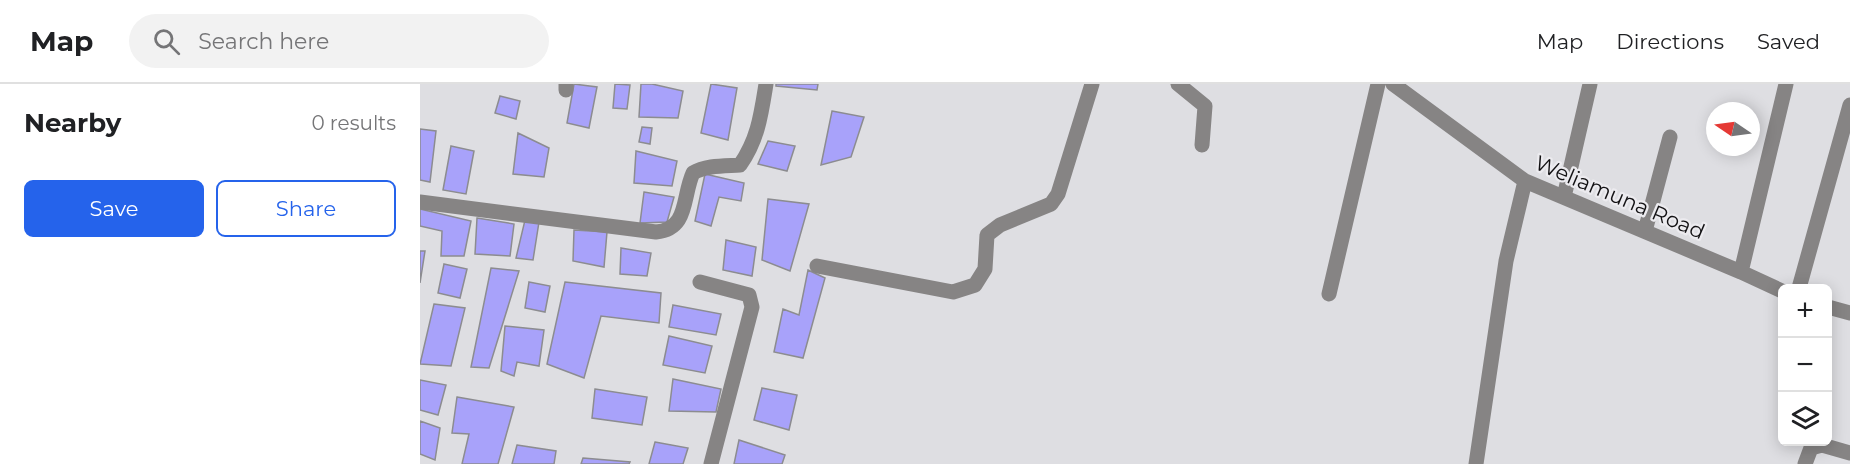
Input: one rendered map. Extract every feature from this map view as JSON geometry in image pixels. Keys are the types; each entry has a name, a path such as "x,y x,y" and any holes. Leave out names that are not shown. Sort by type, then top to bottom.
{"street":[{"path":"420,202 656,232 664,231 674,227 682,212 693,173 714,167 740,165 752,148 766,84"},
{"path":"817,266 953,292 975,285 985,269 987,236 1000,225 1051,204 1058,194 1092,84"},
{"path":"1178,84 1205,105 1202,145"},
{"path":"1329,294 1378,84"},
{"name":"Weliamuna Road","path":"1393,84 1413,91 1524,181 1778,289"},
{"path":"1564,197 1590,84"},
{"path":"1741,272 1785,84"},
{"path":"1800,284 1850,105"},
{"path":"1646,231 1670,137"},
{"path":"1476,464 1506,261 1524,181"},
{"path":"700,282 749,295 752,307 711,464"},
{"path":"1832,308 1850,313"},
{"path":"1804,464 1810,448 1822,444 1850,453"}],"building":[{"path":"574,84 597,87 589,128 567,123"},
{"path":"615,84 630,85 627,109 613,108"},
{"path":"641,84 652,84 683,91 678,118 639,117"},
{"path":"711,84 737,88 728,140 701,133"},
{"path":"776,84 818,84 817,90 776,86"},
{"path":"500,96 520,101 516,119 495,113"},
{"path":"832,111 864,117 851,157 821,165"},
{"path":"642,127 652,128 650,144 639,142"},
{"path":"420,129 436,131 430,182 420,180"},
{"path":"518,133 549,148 544,177 513,174"},
{"path":"768,141 795,146 787,171 758,164"},
{"path":"451,146 474,151 466,194 443,190"},
{"path":"636,151 677,161 672,186 634,183"},
{"path":"705,174 744,183 741,201 719,197 711,226 695,221"},
{"path":"644,192 674,197 667,222 640,223"},
{"path":"768,199 809,204 790,271 762,260"},
{"path":"420,209 471,221 464,256 441,256 442,231 420,226"},
{"path":"477,218 514,224 510,256 475,254"},
{"path":"525,220 539,222 533,260 516,258"},
{"path":"574,230 607,232 604,267 573,261"},
{"path":"726,240 756,247 752,276 723,270"},
{"path":"621,248 651,253 647,276 620,274"},
{"path":"420,251 425,251 420,283"},
{"path":"444,264 467,269 460,298 438,293"},
{"path":"491,268 519,271 489,368 471,367"},
{"path":"808,270 825,278 803,358 774,352 783,309 799,315"},
{"path":"529,282 550,286 545,312 525,308"},
{"path":"565,282 661,293 659,323 601,316 584,378 547,364"},
{"path":"434,304 465,308 451,366 420,364"},
{"path":"673,305 721,314 716,335 669,327"},
{"path":"505,326 544,330 539,366 517,362 514,376 501,371"},
{"path":"669,336 712,346 705,373 663,365"},
{"path":"673,379 721,389 716,412 669,411"},
{"path":"420,380 446,385 438,415 420,410"},
{"path":"762,388 797,395 789,430 754,420"},
{"path":"595,389 647,397 642,425 592,418"},
{"path":"457,397 514,407 498,464 462,464 469,434 452,433"},
{"path":"420,421 440,428 435,460 420,454"},
{"path":"739,440 785,455 782,464 734,464"},
{"path":"655,442 688,448 683,464 649,464"},
{"path":"517,445 556,451 554,464 512,464"},
{"path":"583,458 630,462 629,464 581,464"}]}
